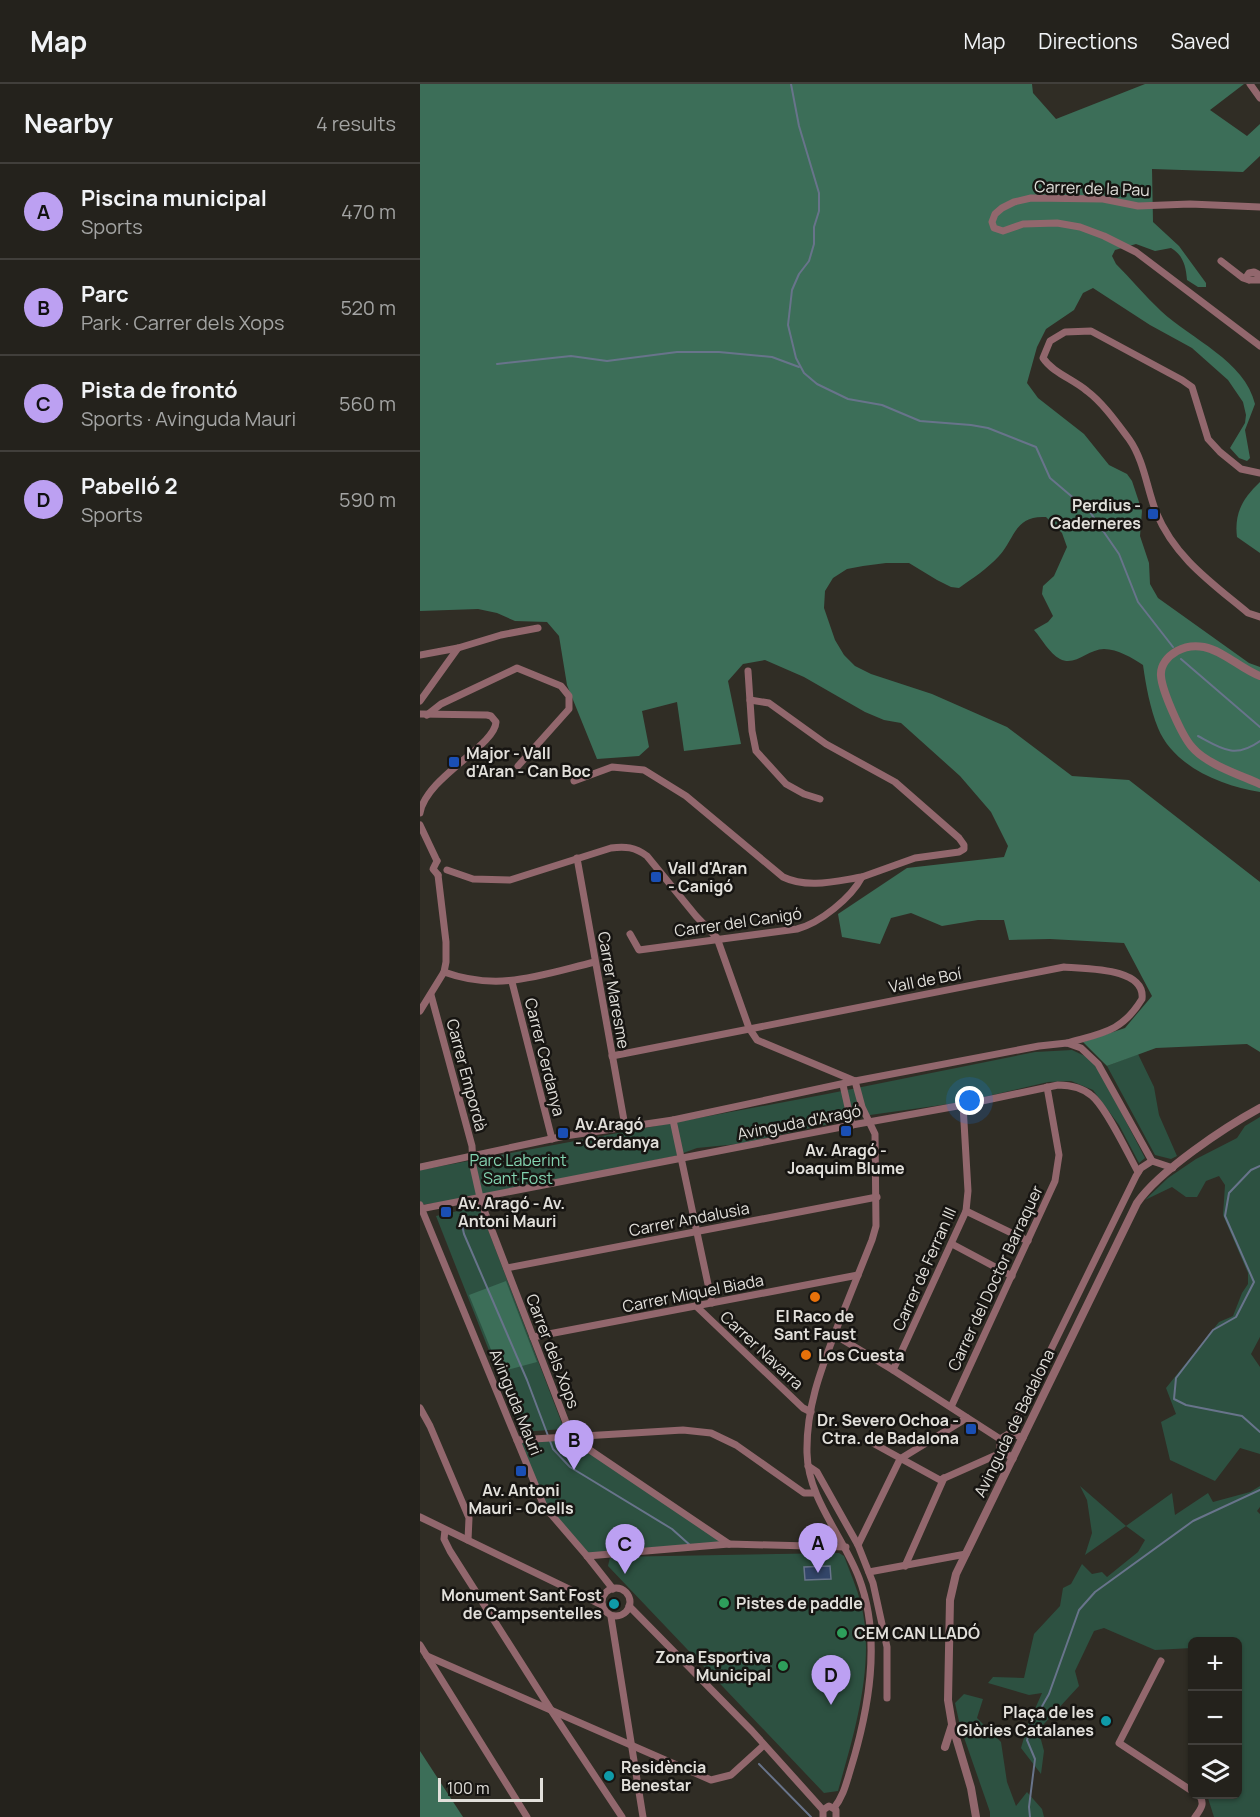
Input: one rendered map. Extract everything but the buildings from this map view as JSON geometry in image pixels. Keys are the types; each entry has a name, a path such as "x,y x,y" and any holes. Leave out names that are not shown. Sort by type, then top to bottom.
{"street":[{"path":"1250,84 1260,98"},
{"name":"Carrer de la Pau","path":"1260,207 1190,204 1138,206 1103,200 1031,198 1002,208 995,214 992,222 994,228 1003,231 1023,224 1057,223 1080,227 1104,236 1136,252 1260,346"},
{"path":"1221,261 1243,278 1260,280"},
{"path":"1249,279 1247,276 1249,273 1254,272 1260,275"},
{"path":"1260,473 1241,469 1220,452 1208,438 1192,387 1091,331 1065,333 1050,341 1043,358 1049,368 1068,376 1089,392 1131,441 1142,466 1157,513 1172,542 1189,564 1248,613 1260,617"},
{"path":"420,656 538,628"},
{"path":"1260,676 1209,648 1195,645 1171,655 1163,665 1161,676 1179,724 1192,748 1208,760 1260,784"},
{"path":"420,701 458,648"},
{"path":"423,715 517,668 561,686 569,696 569,709 518,766"},
{"path":"748,671 754,743 761,757 786,784 804,794 820,799"},
{"name":"Carrer del Canigó","path":"630,934 639,950 809,926 856,889 862,877 915,858 958,852 964,849 959,838 895,782 826,744 769,703 750,700"},
{"path":"420,813 422,803 438,783 491,735 496,726 494,718 487,715 423,715"},
{"path":"574,781 612,767 644,770 686,796 783,877 808,884 862,877"},
{"path":"420,825 438,861 445,863 447,870"},
{"path":"447,870 473,879 510,880 611,848 623,847 639,850 647,856 717,938 750,1028 757,1040 855,1082 862,1107 875,1134 876,1226 818,1377 808,1436 808,1466 811,1482 846,1547 860,1579 871,1641 868,1693 855,1753 840,1802 834,1808"},
{"name":"Carrer Maresme","path":"577,858 625,1126"},
{"path":"420,1011 444,972 446,942 438,875 433,868 438,861"},
{"path":"438,875 444,874 447,870"},
{"path":"444,972 472,980 512,982 595,962"},
{"name":"Vall de Boí","path":"612,1056 1064,967 1127,975 1139,985 1142,999 1126,1021 1107,1031 1067,1043"},
{"name":"Carrer Cerdanya","path":"512,982 552,1139"},
{"name":"Carrer Empordà","path":"431,995 472,1146 473,1166 481,1197"},
{"path":"1067,1043 1081,1048 1098,1064 1152,1161 1173,1168"},
{"name":"Avinguda d'Aragó","path":"420,1167 552,1139 673,1120 1039,1046 1067,1043"},
{"path":"828,1070 843,1085 852,1125"},
{"name":"Avinguda d'Aragó","path":"420,1208 1047,1087 1070,1085 1095,1097 1138,1172"},
{"name":"Carrer del Doctor Barraquer","path":"951,1407 976,1348 1051,1192 1058,1171 1058,1142 1047,1087"},
{"name":"Carrer de Ferran III","path":"893,1370 966,1211 968,1191 963,1105"},
{"name":"Avinguda de Badalona","path":"976,1817 971,1788 952,1724 948,1700 951,1600 956,1575 1128,1220 1143,1195 1173,1168 1236,1122 1260,1108"},
{"name":"Carrer Navarra","path":"673,1120 712,1303"},
{"path":"1000,1439 1010,1433 1138,1172 1152,1161"},
{"path":"1134,1180 1143,1195"},
{"name":"Carrer dels Xops","path":"481,1197 572,1437"},
{"name":"Carrer Andalusia","path":"507,1268 877,1197"},
{"name":"Avinguda Mauri","path":"420,1208 544,1506 613,1589"},
{"path":"966,1211 1028,1241"},
{"path":"952,1244 1012,1276"},
{"name":"Carrer Miquel Biada","path":"533,1337 858,1275"},
{"name":"Carrer Navarra","path":"696,1306 803,1408 811,1412"},
{"path":"835,1335 1000,1439"},
{"path":"420,1408 430,1426 469,1518 468,1540"},
{"path":"858,1545 900,1459 967,1418"},
{"path":"517,1440 683,1430 711,1433 736,1445 804,1493 815,1493"},
{"path":"1010,1433 1023,1438"},
{"path":"572,1437 729,1545"},
{"path":"1000,1439 999,1444 1003,1452 1013,1459"},
{"path":"868,1441 940,1480 1003,1452"},
{"path":"808,1466 817,1472 858,1545 873,1583 887,1647 887,1698"},
{"path":"905,1566 944,1478"},
{"path":"420,1517 602,1605 606,1613 612,1617 621,1615 629,1606 630,1600 620,1589 613,1589 604,1595 602,1605"},
{"path":"445,1530 446,1544 622,1817"},
{"path":"587,1556 729,1545 846,1547"},
{"path":"868,1572 966,1554"},
{"path":"629,1606 764,1745 823,1813 829,1806 834,1808"},
{"path":"612,1617 642,1817"},
{"path":"420,1645 527,1817"},
{"path":"427,1656 711,1780 731,1775 764,1745"},
{"path":"1161,1661 1119,1743 1188,1788"},
{"path":"945,1748 952,1724"},
{"path":"1195,1817 1202,1806 1202,1799"},
{"path":"834,1808 836,1817"}],"green space":[{"path":"420,84 1032,84 1033,93 1056,119 1145,84 1244,84 1210,110 1247,136 1260,124 1260,156 1243,172 1152,169 1153,222 1179,246 1206,283 1206,287 1198,287 1187,280 1183,261 1171,248 1155,251 1136,244 1115,250 1112,256 1116,264 1161,311 1216,352 1240,375 1255,404 1245,430 1250,458 1247,461 1239,458 1230,448 1245,423 1246,415 1243,402 1228,380 1192,348 1150,325 1093,288 1083,293 1074,310 1046,329 1037,347 1027,383 1038,398 1084,434 1109,465 1127,474 1132,481 1142,511 1140,536 1149,563 1150,584 1158,598 1249,663 1260,667 1260,792 1215,779 1187,764 1175,754 1165,742 1155,720 1143,665 1120,652 1109,649 1098,650 1066,661 1056,656 1046,646 1034,630 1048,622 1053,616 1042,594 1043,586 1054,576 1067,547 1062,533 1046,517 1035,517 1021,524 999,556 959,588 937,580 909,563 863,566 847,569 833,578 825,591 824,608 835,640 844,655 855,666 871,674 932,694 1007,727 1072,776 1129,780 1260,882 1260,1052 1247,1044 1156,1048 1107,1066 1083,1042 1125,1028 1152,996 1124,943 1050,939 1009,940 1004,920 978,920 942,926 911,913 891,918 880,944 842,937 838,914 907,868 1004,857 1008,846 991,812 960,776 901,723 884,720 865,712 804,677 765,660 743,664 728,681 741,744 684,751 677,702 642,711 649,747 639,756 597,759 567,685 559,636 547,622 515,621 497,613 478,609 420,611"},
{"path":"1260,482 1260,553 1237,537 1236,528 1241,506"},
{"name":"Parc Laberint Sant Fost","path":"1072,1050 1087,1057 1098,1068 1145,1158 1139,1163 1119,1125 1093,1090 1071,1081 1048,1082 963,1102 870,1115 738,1144 697,1148 675,1156 457,1200 420,1205 420,1170 827,1094 1035,1052"},
{"path":"1138,1054 1154,1087 1159,1115 1177,1156 1171,1159 1155,1155 1107,1066"},
{"path":"1260,1117 1260,1337 1251,1354 1260,1367 1260,1454 1240,1448 1215,1481 1170,1460 1161,1422 1176,1414 1166,1388 1219,1322 1233,1316 1248,1284 1248,1273 1223,1215 1225,1185 1219,1176 1206,1181 1197,1197 1186,1197 1172,1187 1145,1200 1168,1178 1196,1159 1237,1138 1245,1126"},
{"path":"479,1206 564,1429 521,1432 436,1216"},
{"path":"506,1281 537,1362 500,1372 469,1295"},
{"path":"572,1438 729,1544 587,1556 544,1506 517,1440"},
{"path":"1080,1486 1126,1526 1085,1555 1092,1533 1087,1500"},
{"path":"1260,1486 1260,1507 1257,1511 1260,1514 1260,1817 1214,1817 1208,1799 1242,1799 1242,1637 1188,1637 1188,1648 1155,1650 1104,1628 1094,1631 1075,1671 1079,1686 1044,1724 1040,1736 1044,1751 1041,1774 1021,1748 1027,1727 1042,1693 1029,1695 988,1683 993,1677 1024,1678 1034,1634 1060,1606 1063,1588 1071,1584 1082,1564 1092,1574 1102,1572 1107,1577 1138,1552 1145,1540 1126,1526 1172,1493 1175,1515 1208,1493 1213,1502 1250,1492"},
{"name":"Zona Esportiva Municipal","path":"839,1553 844,1556 861,1604 865,1627 865,1674 856,1722 838,1791 824,1793 608,1566 610,1557"},
{"path":"964,1694 983,1699 977,1718 1001,1742 1007,1782 1016,1806 1027,1792 1042,1809 1044,1817 990,1817 960,1726 955,1703"},
{"path":"420,1751 463,1817 420,1817"}],"water":[{"path":"830,1566 831,1579 805,1580 804,1567"}],"waterway":[{"path":"791,84 799,126 819,193 814,244 809,261 799,274 792,290 788,325 796,358 804,373 817,384 848,399 882,405 920,421 988,428 1036,447 1050,478 1090,512 1119,554 1138,602 1173,647"},
{"path":"497,364 571,356 607,361 677,352 719,352 772,357 799,367"},
{"path":"1181,659 1260,727"},
{"path":"1198,736 1222,748 1236,751 1260,741"},
{"path":"1260,1166 1251,1170 1229,1193 1225,1216 1254,1282 1236,1317 1213,1330 1176,1378 1174,1399 1186,1405 1242,1416 1260,1432"},
{"path":"460,1216 464,1234 527,1380 553,1449 570,1467 672,1529 691,1546"},
{"path":"1030,1817 1029,1807 1035,1759 1027,1740 1032,1724 1049,1694 1079,1610 1095,1592 1193,1521 1260,1490"},
{"path":"759,1764 811,1817"}],"place":[{"name":"Perdius - Caderneres","path":"1153,514"},
{"name":"Major - Vall d'Aran - Can Boc","path":"454,762"},
{"name":"Vall d'Aran - Canigó","path":"656,877"},
{"name":"Av. Aragó - Joaquim Blume","path":"846,1131"},
{"name":"Av.Aragó - Cerdanya","path":"563,1133"},
{"name":"Av. Aragó - Av. Antoni Mauri","path":"446,1212"},
{"name":"El Raco de Sant Faust","path":"815,1297"},
{"name":"Los Cuesta","path":"806,1355"},
{"name":"Dr. Severo Ochoa - Ctra. de Badalona","path":"971,1429"},
{"name":"Parc","path":"574,1470"},
{"name":"Av. Antoni Mauri - Ocells","path":"521,1471"},
{"name":"Piscina municipal","path":"818,1573"},
{"name":"Pista de frontó","path":"625,1574"},
{"name":"Pistes de paddle","path":"724,1603"},
{"name":"Monument Sant Fost de Campsentelles","path":"614,1604"},
{"name":"CEM CAN LLADÓ","path":"842,1633"},
{"name":"Zona Esportiva Municipal","path":"783,1666"},
{"name":"Pabelló 2","path":"831,1705"},
{"name":"Plaça de les Glòries Catalanes","path":"1106,1721"},
{"name":"Residència Benestar","path":"609,1776"}]}
